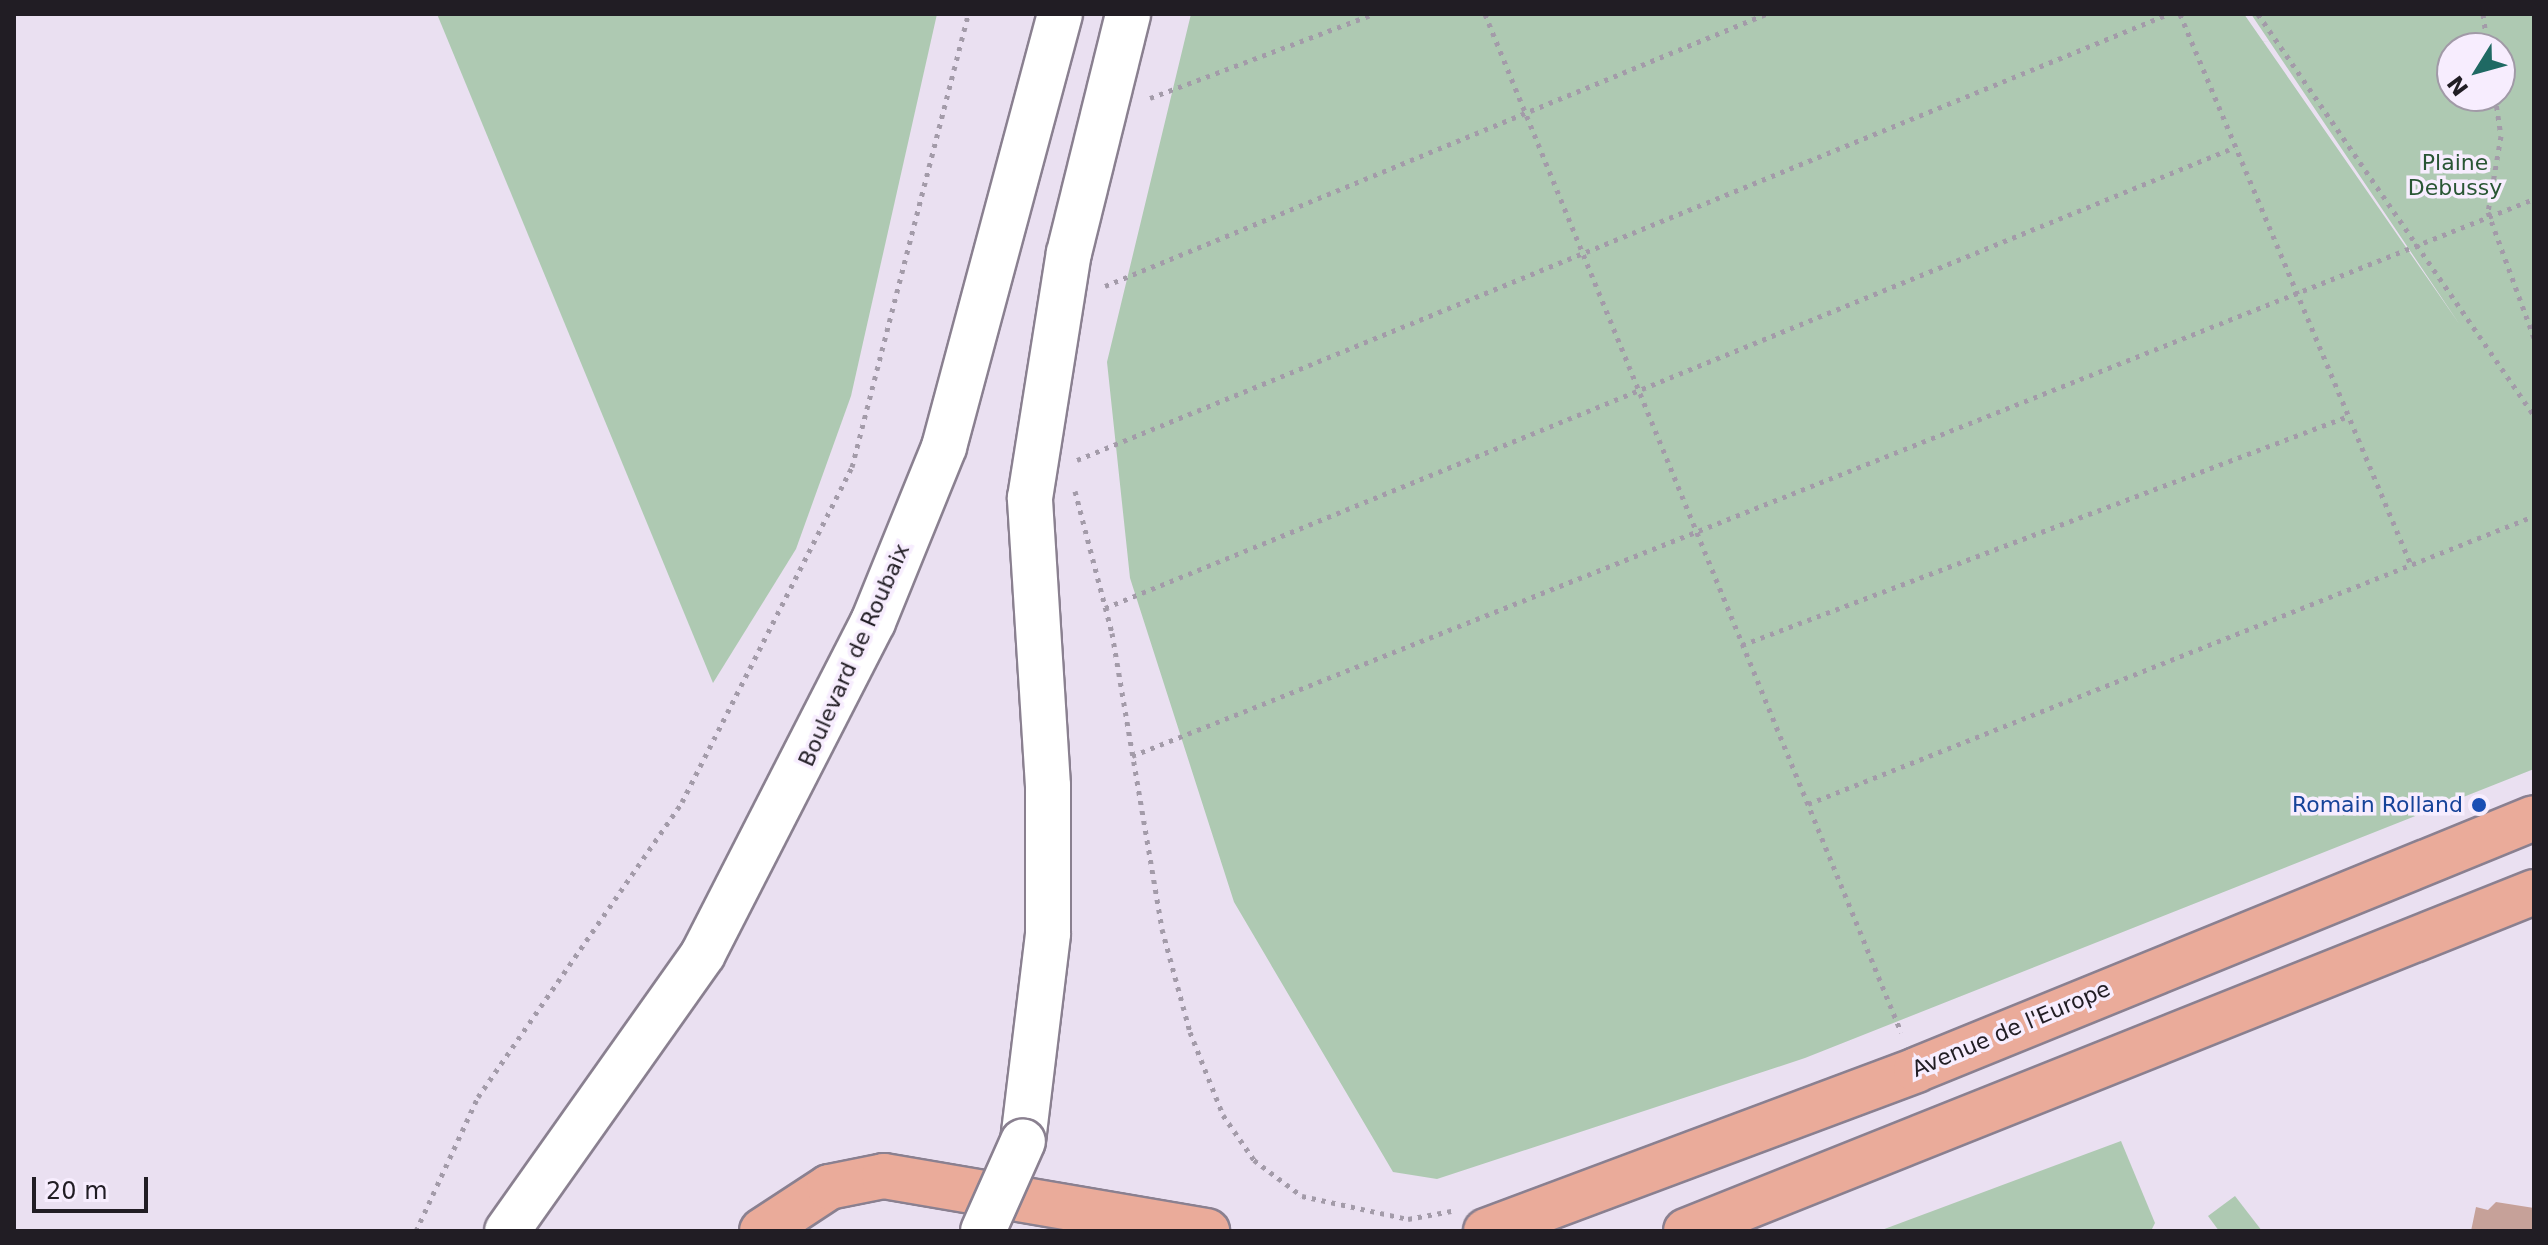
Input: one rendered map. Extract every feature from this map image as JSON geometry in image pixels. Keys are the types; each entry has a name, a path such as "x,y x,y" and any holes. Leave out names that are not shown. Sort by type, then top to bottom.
{"main road":[{"name":"Boulevard de Roubaix","path":"507,1231 703,954 873,622 944,447 1060,14"},
{"path":"983,1231 1023,1141 1048,918 1048,786 1030,498 1069,253 1128,14"},
{"name":"Avenue de l'Europe","path":"1477,1219 1916,1070 2534,818"},
{"path":"1686,1231 2534,892"},
{"path":"762,1231 829,1187 884,1176 1207,1231"}],"path":[{"path":"416,1231 478,1097 682,802 852,467 968,14"},
{"path":"1150,98 1374,14"},
{"path":"1485,14 1916,1070"},
{"path":"1102,275 1099,289 1766,14"},
{"path":"1066,451 1069,463 2168,14"},
{"path":"2180,14 2346,417 2411,565"},
{"path":"2258,14 2534,416"},
{"path":"1146,113 1154,84"},
{"path":"2497,112 2501,136 2489,216 2534,338"},
{"path":"1105,608 1639,393 2235,147"},
{"path":"1132,756 1696,529 2534,199"},
{"path":"1742,645 2346,417"},
{"path":"1072,477 1105,608 1162,929 1190,1032 1223,1115 1254,1160 1302,1196 1408,1219 1477,1219"},
{"path":"1808,804 2534,516"}],"green space":[{"path":"437,14 937,14 851,396 796,549 713,683"},
{"name":"Plaine Debussy","path":"1191,14 2244,14 2460,325 2251,14 2534,14 2534,769 1805,1058 1437,1179 1393,1172 1234,902 1130,578 1107,362"},
{"path":"2121,1141 2155,1223 2151,1231 1879,1231"},
{"path":"2235,1196 2262,1231 2219,1231 2208,1216"}],"building":[{"path":"2496,1202 2534,1208 2534,1231 2471,1231 2476,1207 2488,1210"}],"place":[{"name":"Romain Rolland","path":"2479,805"}]}
